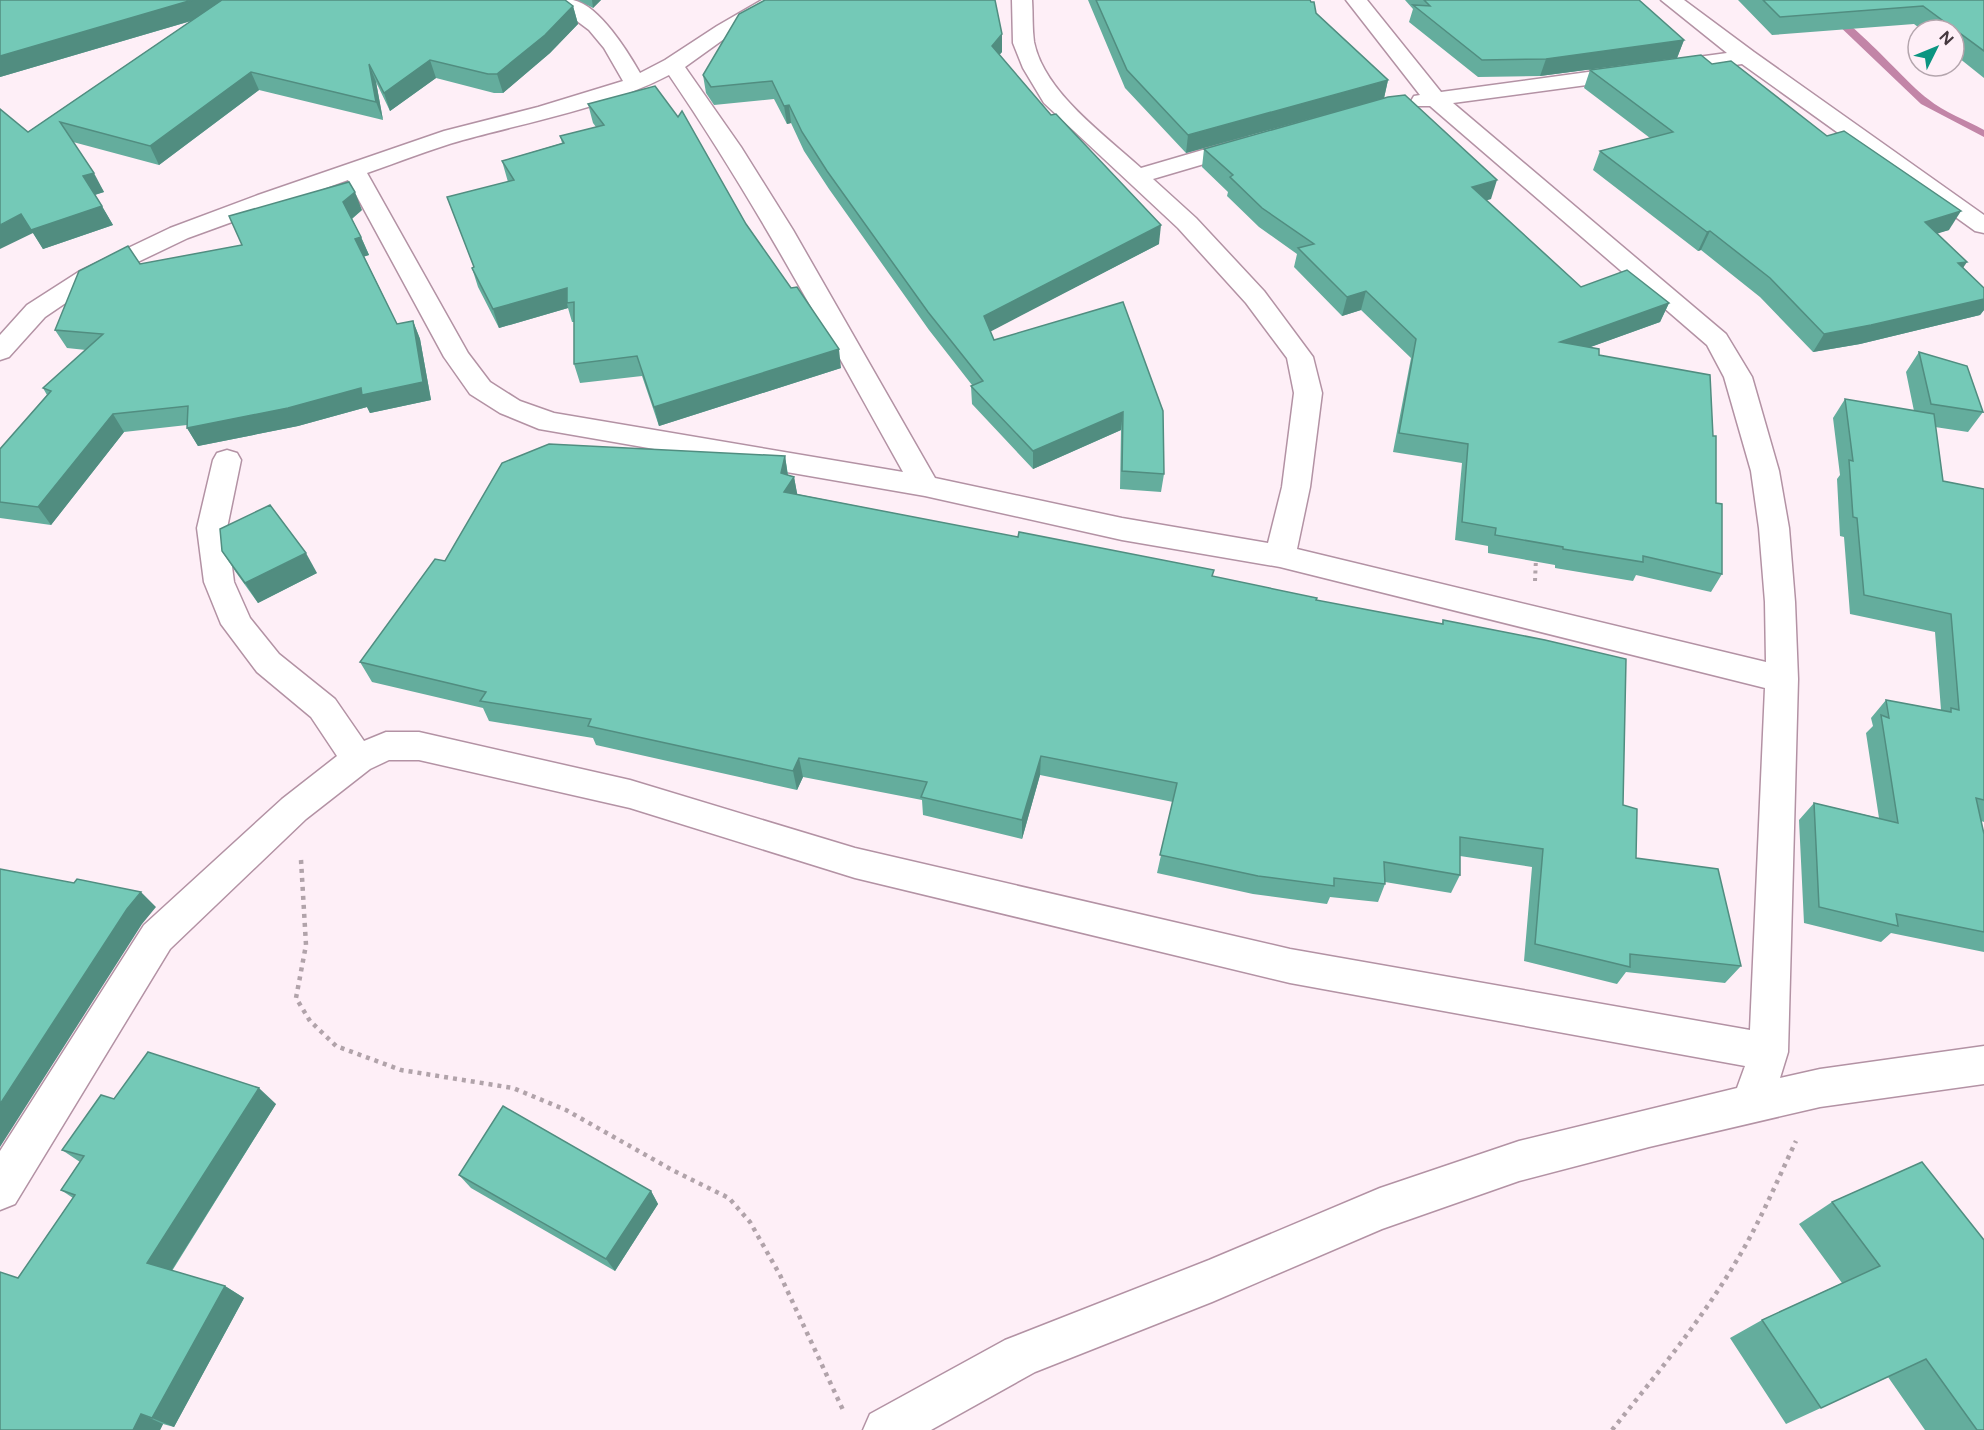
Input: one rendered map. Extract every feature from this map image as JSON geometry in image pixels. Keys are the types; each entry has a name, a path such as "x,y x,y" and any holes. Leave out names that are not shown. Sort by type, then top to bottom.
{"street":[{"path":"560,0 581,10 603,30 636,84"},
{"path":"0,351 36,311 89,276 179,233 452,136 546,112 636,84 673,65 724,30 777,0"},
{"path":"1022,0 1024,43 1034,68 1052,98 1187,223 1255,297 1300,357 1308,393 1296,487 1280,556"},
{"path":"1356,0 1435,99 1717,340 1738,376 1765,471 1774,528 1782,680 1769,1052 1751,1104"},
{"path":"1671,0 1746,57 1984,226"},
{"path":"1402,104 1746,57"},
{"path":"673,65 730,147 781,230 925,486"},
{"path":"1137,176 1271,138"},
{"path":"354,170 457,357 480,388 510,407 549,422 925,486 1122,529 1280,556 1782,680"},
{"path":"227,460 212,528 219,582 237,624 268,663 323,708 358,759"},
{"path":"0,1189 157,938 239,858 294,809 358,759 387,746 418,746 630,794 855,863 1290,966 1769,1052"},
{"path":"886,1430 1021,1356 1212,1280 1380,1209 1519,1161 1649,1127 1821,1088 1984,1065"}],"path":[{"path":"1535,620 1536,553"},
{"path":"294,809 303,873 306,945 296,998 310,1021 336,1046 402,1070 513,1088 555,1106 674,1171 729,1198 750,1222 780,1275 848,1420"},
{"path":"1612,1430 1655,1377 1726,1277 1753,1233 1821,1088"}],"building":[{"path":"0,0 192,0 0,56"},
{"path":"222,0 565,0 573,6 545,35 497,74 488,74 430,60 384,93 369,64 376,102 251,72 150,146 60,122 94,173 83,176 102,206 31,230 21,214 0,225 0,109 28,132"},
{"path":"765,0 995,0 1002,34 992,46 1051,115 1056,114 1161,225 984,316 994,340 1123,302 1163,411 1164,474 1122,471 1123,412 1033,451 971,386 983,381 928,312 827,171 802,132 789,105 784,106 772,81 711,87 703,75 739,14"},
{"path":"1096,0 1310,0 1314,2 1316,13 1388,80 1188,135 1127,70"},
{"path":"1424,0 1639,0 1684,40 1546,59 1482,60 1413,5 1430,6"},
{"path":"1763,0 1984,0 1984,51 1966,38 1966,18 1939,18 1923,6 1780,17"},
{"path":"1701,55 1712,64 1731,61 1827,136 1844,131 1961,211 1925,222 1967,262 1958,263 1984,288 1984,299 1824,334 1770,278 1600,151 1673,132 1590,70"},
{"path":"655,86 678,117 682,111 746,224 791,288 797,287 839,349 654,407 637,356 574,364 574,302 567,303 567,288 493,309 472,268 474,267 447,197 514,180 502,161 564,143 560,136 604,125 588,104"},
{"path":"1405,95 1497,180 1472,187 1581,287 1627,270 1669,303 1560,342 1599,349 1599,355 1710,375 1713,436 1716,436 1716,503 1722,504 1722,574 1643,556 1643,562 1563,549 1563,547 1495,535 1496,528 1462,522 1468,444 1399,433 1416,339 1366,291 1347,297 1298,248 1314,244 1262,208 1230,177 1233,175 1204,149 1388,97"},
{"path":"349,182 355,192 343,202 361,237 355,239 397,324 413,321 423,382 362,395 361,388 288,408 187,428 188,406 113,414 38,507 0,502 0,449 51,391 43,388 103,334 55,330 79,271 128,246 140,264 242,245 229,216"},
{"path":"1919,352 1967,366 1983,412 1931,404"},
{"path":"1845,399 1934,414 1943,481 1984,489 1984,800 1976,798 1984,834 1984,932 1896,914 1898,926 1819,907 1814,803 1898,823 1881,715 1889,718 1886,700 1951,712 1951,708 1959,710 1951,614 1864,595 1857,518 1853,517 1849,460 1853,461"},
{"path":"549,444 785,456 781,473 794,477 784,492 1018,537 1019,532 1214,570 1212,576 1317,598 1316,600 1443,624 1443,620 1626,659 1623,805 1637,809 1636,858 1718,869 1741,966 1630,954 1630,967 1535,944 1543,849 1460,837 1460,875 1384,862 1385,884 1334,878 1334,886 1258,876 1160,855 1177,783 1041,756 1022,820 921,797 927,782 799,758 793,771 588,726 591,719 480,701 486,692 360,662 435,559 445,561 502,463"},
{"path":"270,505 306,553 245,583 222,551 220,529"},
{"path":"0,869 74,883 77,879 141,892 127,909 0,1104"},
{"path":"148,1052 259,1088 147,1263 225,1286 152,1418 141,1414 133,1430 0,1430 0,1272 18,1278 75,1195 61,1190 84,1156 62,1150 101,1095 114,1099"},
{"path":"503,1106 651,1191 606,1259 459,1175"},
{"path":"1922,1162 1984,1240 1984,1430 1977,1430 1926,1359 1821,1408 1762,1320 1880,1266 1832,1202"}],"waterway":[{"path":"1809,0 1837,19 1925,102 1984,134"}]}
